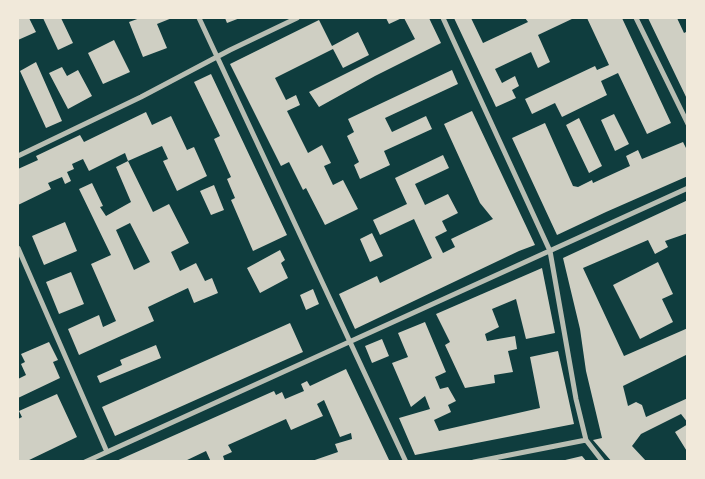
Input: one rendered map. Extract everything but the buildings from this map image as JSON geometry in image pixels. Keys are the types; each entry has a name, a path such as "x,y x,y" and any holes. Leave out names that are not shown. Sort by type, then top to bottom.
{"street":[{"path":"199,18 406,462"},
{"path":"18,156 297,18"},
{"path":"443,18 550,251 576,399 586,440 603,462"},
{"path":"636,18 688,124"},
{"path":"85,462 688,188"},
{"path":"18,248 107,452"},
{"path":"474,462 586,440"}]}
